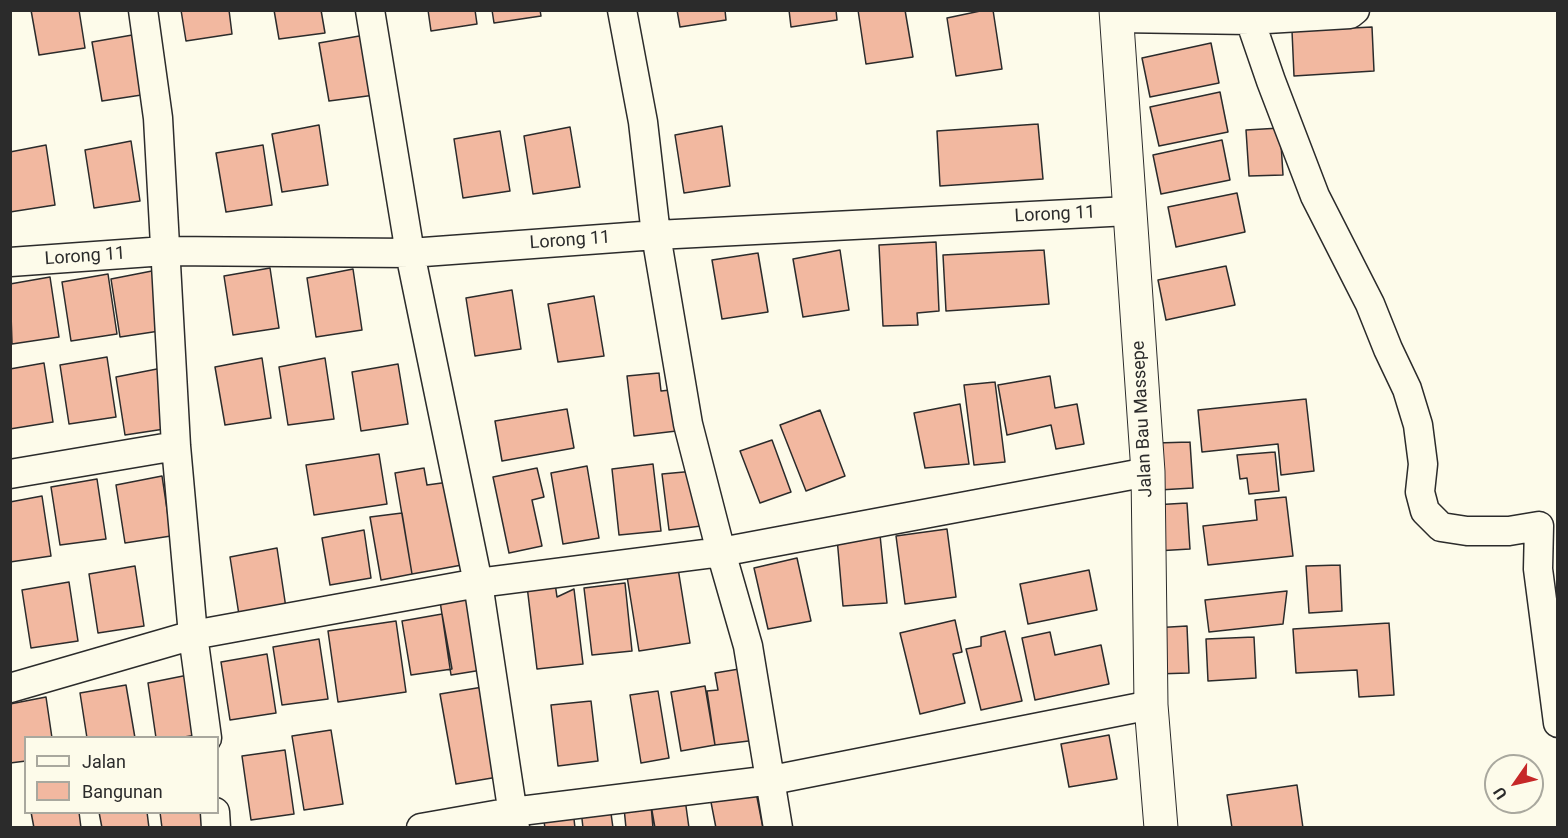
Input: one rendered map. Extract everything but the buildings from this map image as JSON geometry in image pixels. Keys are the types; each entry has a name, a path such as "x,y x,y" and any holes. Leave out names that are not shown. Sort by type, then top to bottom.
{"main road":[{"name":"Jalan Bau Massepe","path":"1116,14 1148,472 1151,705 1161,828"}],"street":[{"path":"143,10 158,118 176,446 193,635 207,736"},
{"path":"370,10 410,253 478,583 514,820"},
{"path":"622,10 643,122 656,235 688,424 748,646 772,780 778,828"},
{"path":"1116,14 1250,20 1350,14 1355,10"},
{"path":"1250,20 1315,196 1366,296 1407,389 1418,425 1423,464 1420,492 1425,511 1441,527 1467,531 1509,531 1539,526 1538,569 1557,723"},
{"name":"Lorong 11","path":"10,262 165,251 410,253 656,235 1129,211"},
{"path":"10,474 176,446"},
{"path":"10,687 193,635 478,583 721,552 1148,472"},
{"path":"421,828 514,820 772,780 1151,705"}]}
